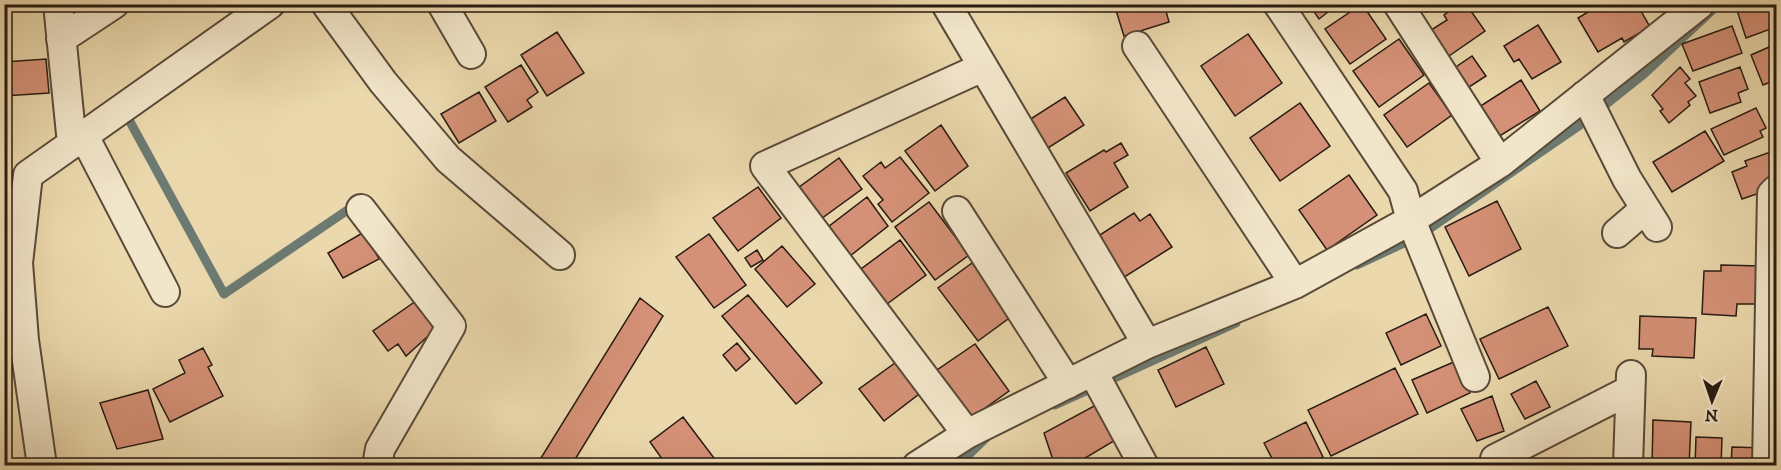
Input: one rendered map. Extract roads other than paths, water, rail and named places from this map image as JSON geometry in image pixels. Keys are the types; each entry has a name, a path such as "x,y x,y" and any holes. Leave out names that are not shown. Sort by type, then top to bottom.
{"street":[{"path":"58,4 78,140 165,292"},
{"path":"62,39 114,4"},
{"path":"42,465 11,265 28,175 270,4"},
{"path":"326,4 383,82 448,159 560,255"},
{"path":"442,4 471,54"},
{"path":"946,4 1147,344"},
{"path":"1278,4 1403,191 1411,221 1475,377"},
{"path":"1398,4 1500,163"},
{"path":"916,465 967,434 1147,344 1295,284 1411,221 1500,163 1700,4"},
{"path":"1137,46 1295,284"},
{"path":"967,434 765,166 983,67"},
{"path":"1586,96 1651,218 1617,233"},
{"path":"1767,465 1772,194 1776,190"},
{"path":"361,209 451,326 380,449 376,465"},
{"path":"957,211 1085,377 1110,402 1144,465"},
{"path":"1495,459 1630,382 1628,465"}],"waterway":[{"path":"1357,265 1419,236 1580,125 1644,74 1719,4"},
{"path":"128,118 224,294 352,207 355,211"},
{"path":"1055,405 1236,323"},
{"path":"957,466 988,436"}]}
